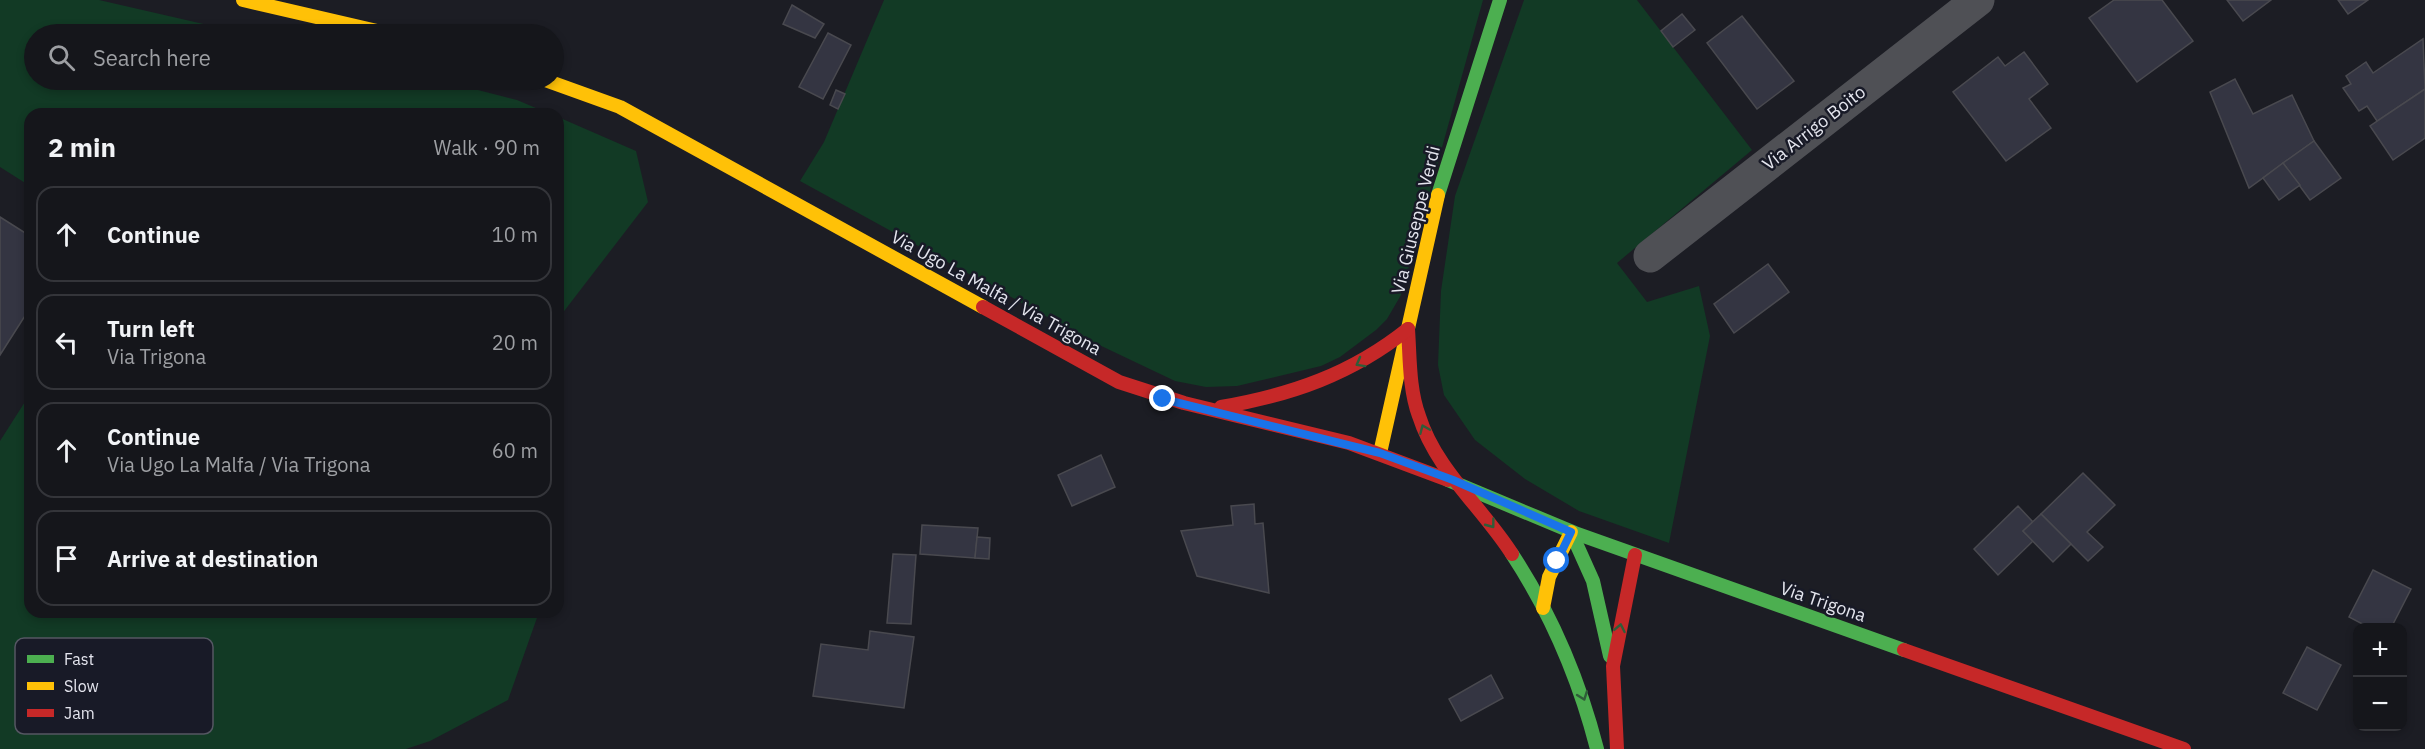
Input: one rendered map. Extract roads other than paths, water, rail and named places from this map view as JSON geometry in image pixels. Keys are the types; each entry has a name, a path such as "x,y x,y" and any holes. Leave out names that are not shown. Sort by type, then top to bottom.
{"street":[{"path":"243,0 347,24"},
{"name":"Via Giuseppe Verdi","path":"1380,453 1440,189 1500,0"},
{"name":"Via Arrigo Boito","path":"1650,256 1978,0"},
{"name":"Via Ugo La Malfa / Via Trigona","path":"564,87 620,107 1119,382 1163,399 1202,410 1380,453 1453,480"},
{"path":"1202,410 1271,399 1331,379 1383,350 1408,329"},
{"path":"1408,329 1412,388 1419,416 1429,440 1453,480 1491,524 1543,608 1584,697 1597,749"},
{"name":"Via Trigona","path":"1453,480 1571,532 2184,749"},
{"path":"1543,608 1549,577 1571,532"},
{"path":"1571,532 1593,581 1613,666 1617,749"},
{"path":"1613,666 1635,555"}]}
